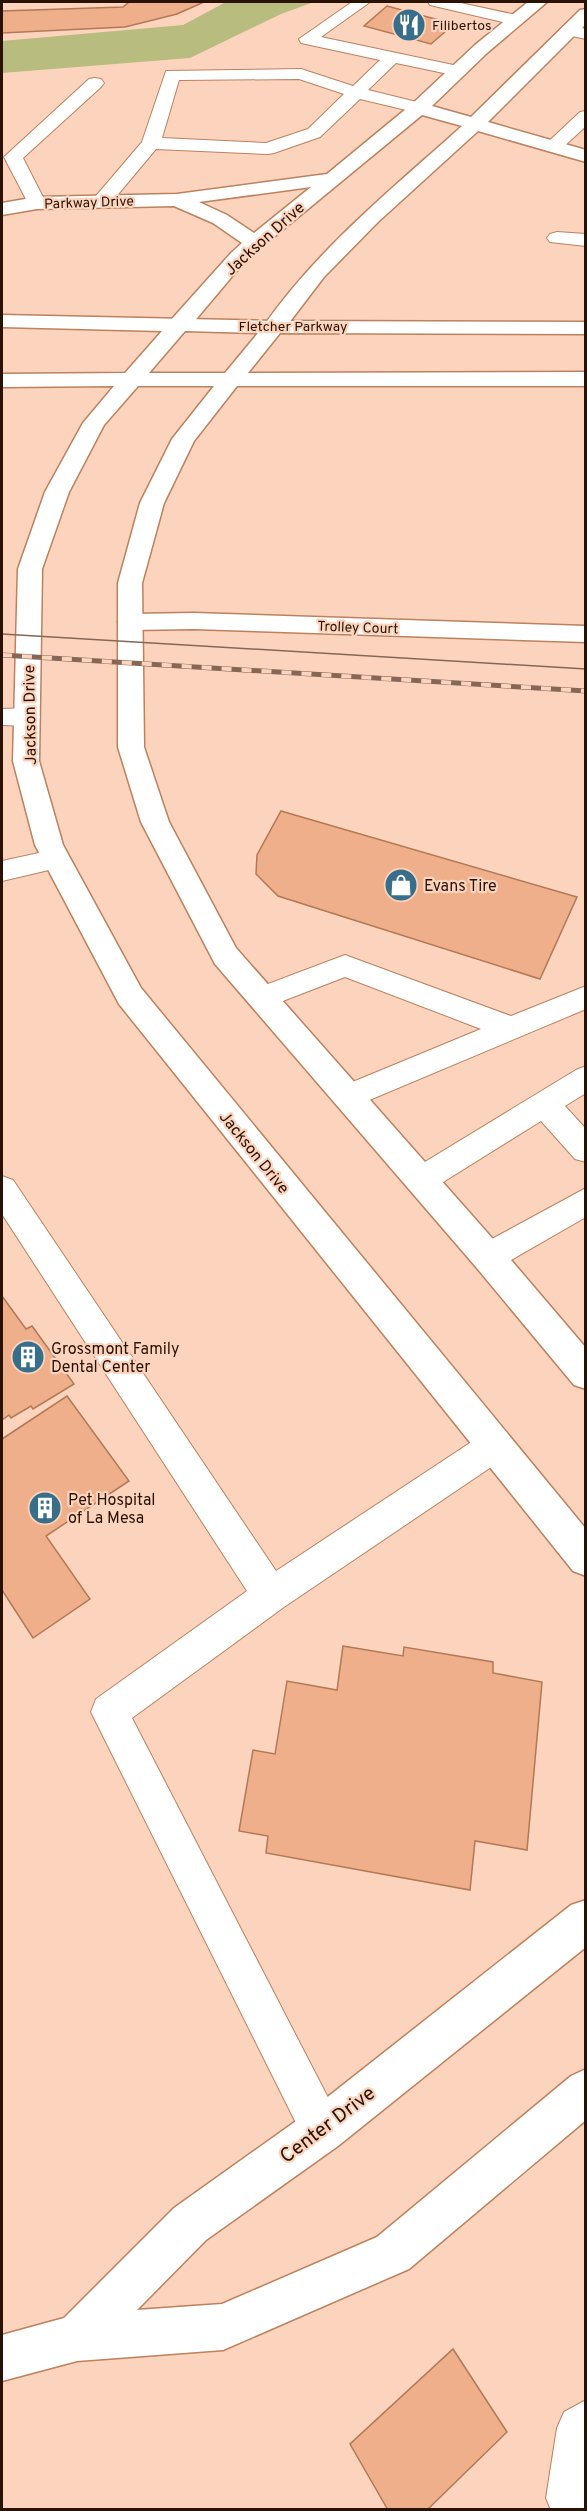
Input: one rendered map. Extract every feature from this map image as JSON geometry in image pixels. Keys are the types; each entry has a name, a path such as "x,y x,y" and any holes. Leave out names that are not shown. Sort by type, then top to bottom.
{"main road":[{"name":"Jackson Drive","path":"538,2 514,20 419,108 238,257 94,423 62,482 30,569 14,717 49,845 130,996 585,1558"},
{"path":"582,1363 225,956 154,822 131,747 130,583 152,503 183,439 317,273 371,218 577,32 585,14"},
{"path":"419,108 585,156"},
{"path":"177,200 333,179"},
{"path":"177,200 220,219 255,243"},
{"name":"Parkway Drive","path":"2,209 37,203 177,200"},
{"name":"Fletcher Parkway","path":"2,321 274,327 585,327"},
{"path":"2,381 585,379"},
{"name":"Trolley Court","path":"131,622 194,621 585,634"},
{"name":"Center Drive","path":"77,2338 190,2224 322,2130 585,1920"},
{"path":"2,2358 77,2338 223,2327 393,2253 585,2091"}],"lane":[{"path":"362,2 306,39 458,71"},
{"path":"436,2 514,20"},
{"path":"151,143 268,150 314,133 354,92 393,57"},
{"path":"103,200 151,143 172,75 301,74 354,92 419,108"},
{"path":"37,203 7,156 95,83"},
{"path":"553,147 585,116"},
{"path":"557,238 585,240"},
{"path":"2,871 57,860"},
{"path":"262,998 345,966 511,1028"},
{"path":"348,1097 585,997"},
{"path":"421,1180 585,1078"},
{"path":"544,1104 585,1150"},
{"path":"2,1189 271,1595"},
{"path":"488,1257 585,1201"},
{"path":"322,2130 109,1712 271,1595 494,1446"},
{"path":"572,2499 580,2428 585,2423"}],"green space":[{"path":"226,2 314,2 281,14 190,58 2,73 2,41 183,25"}],"building":[{"path":"129,2 204,2 177,14 125,27 2,33 2,11 123,7"},
{"name":"Filibertos","path":"387,6 454,24 431,44 364,26"},
{"name":"Evans Tire","path":"281,811 577,897 540,979 278,896 256,874 257,855"},
{"name":"Grossmont Family Dental Center","path":"2,1296 26,1329 32,1326 74,1384 33,1409 31,1406 11,1418 9,1415 2,1420"},
{"name":"Pet Hospital of La Mesa","path":"67,1396 129,1481 46,1536 90,1599 33,1638 2,1590 2,1439"},
{"path":"343,1646 403,1656 404,1647 493,1662 493,1673 542,1682 527,1850 475,1841 470,1890 266,1853 268,1836 239,1831 253,1750 275,1754 287,1681 337,1690"},
{"path":"453,2349 507,2432 427,2510 388,2510 350,2444"}],"tram line":[{"path":"2,634 586,669"}],"railway":[{"path":"2,655 586,691"}],"place":[{"name":"Filibertos","path":"409,25"},
{"name":"Evans Tire","path":"401,885"},
{"name":"Grossmont Family Dental Center","path":"28,1357"},
{"name":"Pet Hospital of La Mesa","path":"45,1508"}]}
